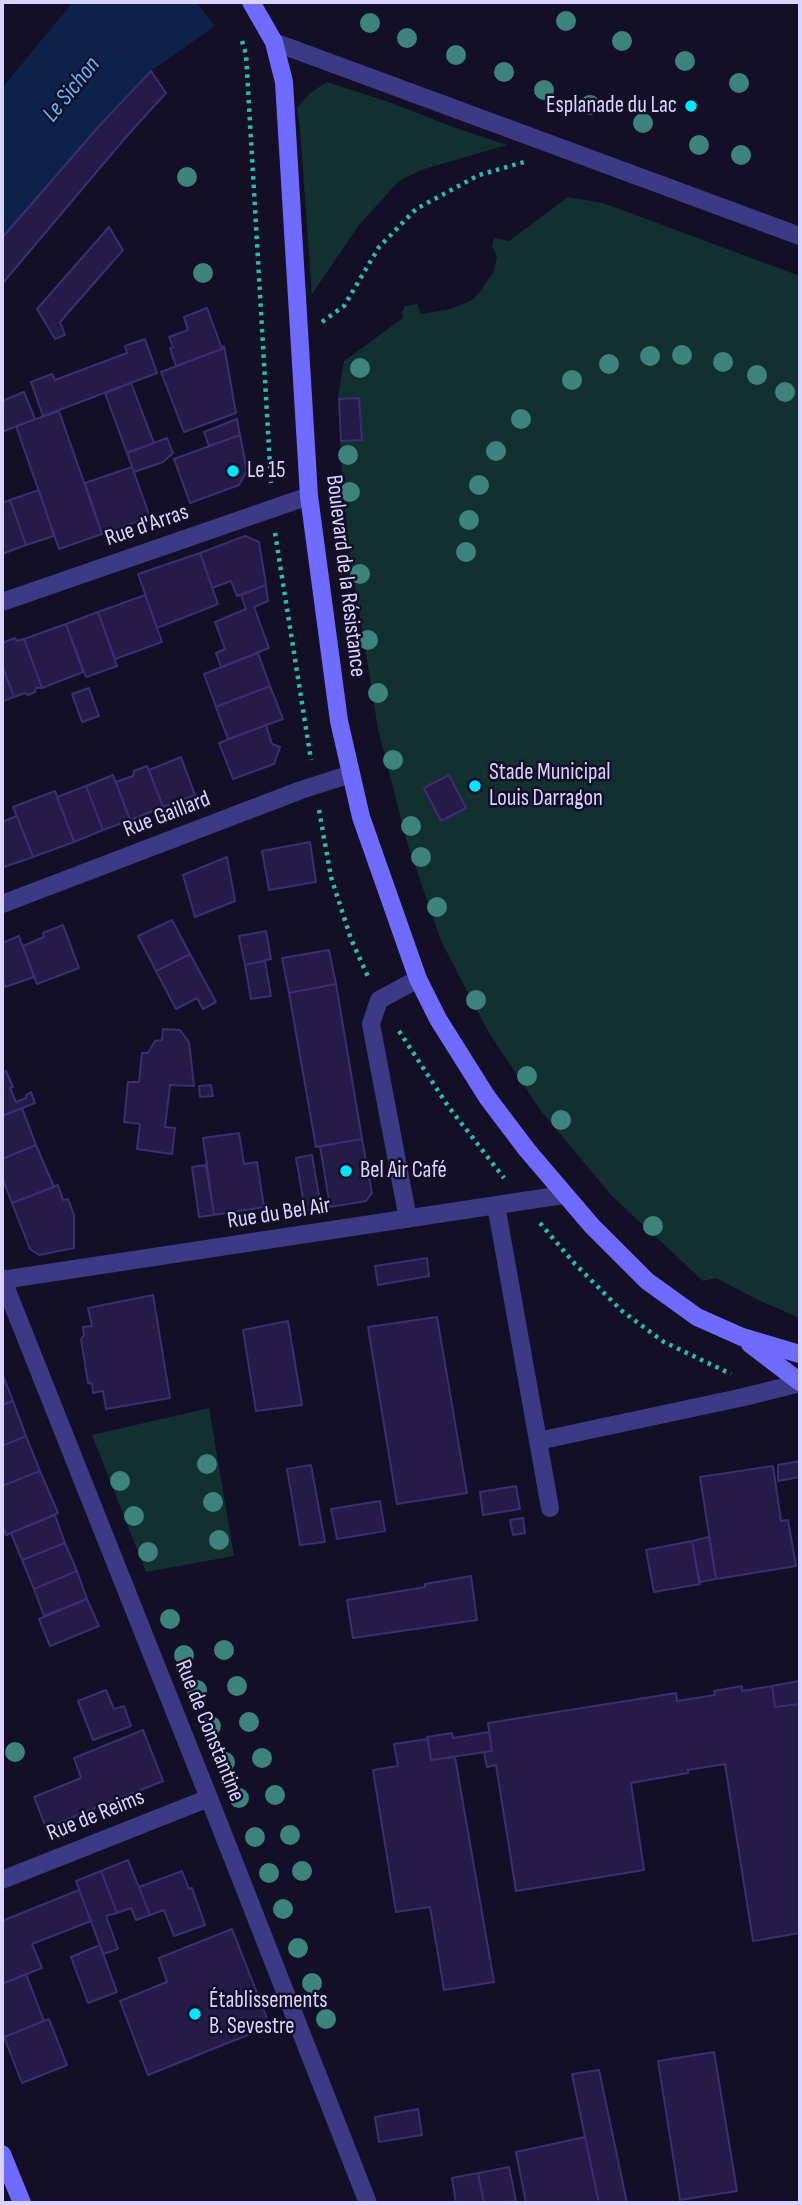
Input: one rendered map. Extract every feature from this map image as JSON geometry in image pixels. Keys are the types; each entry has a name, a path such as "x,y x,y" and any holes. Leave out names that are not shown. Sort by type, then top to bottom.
{"street":[{"name":"Boulevard de la Résistance","path":"255,7 274,41 285,82 309,496 340,721 360,817 418,979 438,1019 487,1097 563,1195 647,1281 697,1317 742,1337 800,1354"},
{"path":"274,41 800,236"},
{"name":"Rue d'Arras","path":"2,602 309,496"},
{"name":"Rue Gaillard","path":"2,904 351,774"},
{"path":"408,1219 371,1024 379,1000 418,979"},
{"name":"Rue du Bel Air","path":"2,1279 563,1195"},
{"path":"496,1205 550,1508"},
{"name":"Rue de Constantine","path":"2,1279 368,2203"},
{"name":"Boulevard de la Résistance","path":"742,1337 800,1382"},
{"path":"538,1441 800,1382"},
{"name":"Rue de Reims","path":"2,1880 209,1798"},
{"path":"2,2154 22,2203"}],"path":[{"path":"241,36 246,54 276,551 331,877 351,939 379,1000 448,1106 575,1264 622,1311 664,1342 769,1391"},
{"path":"299,338 344,306 379,247 416,209 479,175 565,150"}],"green space":[{"path":"327,82 507,145 421,170 399,181 359,225 312,294 297,108 310,93"},
{"name":"Stade Municipal Louis Darragon","path":"568,197 603,203 800,276 800,1318 716,1278 703,1281 612,1196 541,1111 489,1033 441,941 407,842 378,729 349,548 343,488 338,397 344,361 403,318 405,306 417,304 421,314 451,309 472,300 494,271 497,256 492,246 494,238 509,241"},
{"path":"209,1408 234,1556 146,1572 92,1435"}],"water":[{"name":"Le Sichon","path":"73,2 241,2 218,24 151,71 100,125 2,238 2,88"}],"pier":[{"path":"196,2 244,2 215,26"}],"building":[{"path":"151,71 166,93 2,284 2,238 100,125"},
{"path":"109,227 123,250 60,322 65,335 55,339 37,309"},
{"path":"207,308 222,349 176,366 169,337 188,330 184,317"},
{"path":"145,339 157,373 43,416 31,382 52,374 55,380 127,353 125,346"},
{"path":"224,346 236,413 184,432 161,372"},
{"path":"131,383 154,443 127,453 105,393"},
{"path":"24,392 35,419 2,432 2,401"},
{"path":"359,398 362,440 341,441 339,399"},
{"path":"59,411 102,534 59,549 16,426"},
{"path":"237,419 240,435 209,446 204,432"},
{"path":"240,435 247,471 239,485 190,503 174,459"},
{"path":"167,438 173,453 163,462 134,472 127,453"},
{"path":"132,467 150,517 102,534 85,483"},
{"path":"39,490 54,536 26,545 10,500"},
{"path":"10,500 26,545 2,554 2,503"},
{"path":"245,536 259,542 266,585 237,596 231,581 212,588 200,553"},
{"path":"200,553 218,604 157,628 138,574"},
{"path":"266,585 268,601 254,607 269,648 221,667 216,653 225,649 215,622 246,609 241,595"},
{"path":"145,595 162,642 115,659 98,612"},
{"path":"98,612 117,666 86,677 66,624"},
{"path":"66,624 83,672 42,688 24,639"},
{"path":"15,638 17,641 24,639 42,688 36,688 35,692 28,695 25,693 14,697 2,665 2,643"},
{"path":"258,653 270,686 216,707 204,674"},
{"path":"2,665 14,697 2,704"},
{"path":"270,686 283,719 228,739 216,707"},
{"path":"89,688 99,716 82,722 72,694"},
{"path":"266,725 272,744 280,747 274,764 233,779 219,743"},
{"path":"181,757 195,795 163,807 149,770"},
{"path":"147,766 163,807 130,820 116,782 133,776 134,771"},
{"path":"113,775 130,820 103,830 86,786"},
{"path":"449,775 466,808 441,821 424,788"},
{"path":"86,786 103,830 74,842 57,797"},
{"path":"55,791 74,842 33,857 13,807"},
{"path":"17,816 33,857 4,867 2,822"},
{"path":"310,842 316,882 269,890 262,851"},
{"path":"227,857 235,901 195,917 183,875"},
{"path":"172,920 190,954 156,971 138,936"},
{"path":"63,925 79,968 37,984 23,946 44,937 43,933"},
{"path":"266,931 271,959 245,965 239,936"},
{"path":"19,936 34,977 5,987 2,978 2,943"},
{"path":"329,950 336,984 289,993 282,958"},
{"path":"190,954 216,1002 203,1009 197,998 176,1009 156,971"},
{"path":"265,961 271,996 251,999 245,965"},
{"path":"336,984 362,1139 316,1147 289,993"},
{"path":"163,1029 180,1030 189,1042 194,1086 170,1085 165,1127 175,1128 172,1154 137,1149 140,1124 124,1122 128,1082 139,1082 142,1053 148,1053 155,1041 162,1040"},
{"path":"6,1071 16,1102 26,1098 31,1092 35,1103 2,1116 2,1073"},
{"path":"211,1085 213,1096 200,1097 199,1086"},
{"path":"22,1108 36,1145 2,1159 2,1116"},
{"path":"239,1133 244,1164 257,1162 264,1207 214,1215 203,1138"},
{"name":"Bel Air Café","path":"362,1139 372,1193 366,1201 330,1207 320,1146"},
{"path":"36,1145 54,1187 12,1203 2,1177 2,1159"},
{"path":"312,1155 321,1208 305,1210 296,1158"},
{"path":"206,1165 214,1215 199,1217 192,1167"},
{"path":"58,1185 63,1200 68,1199 74,1215 74,1248 39,1255 30,1249 12,1203"},
{"path":"427,1258 429,1276 378,1285 375,1266"},
{"path":"153,1295 170,1398 106,1409 103,1391 93,1393 92,1384 88,1383 81,1339 84,1335 83,1327 92,1326 88,1308"},
{"path":"437,1317 467,1493 397,1504 368,1327"},
{"path":"288,1321 302,1405 256,1411 243,1330"},
{"path":"2,1373 13,1401 2,1405"},
{"path":"13,1401 26,1436 2,1446 2,1405"},
{"path":"26,1436 40,1471 2,1486 2,1446"},
{"path":"800,1461 800,1477 778,1481 778,1465"},
{"path":"311,1465 325,1542 300,1545 287,1469"},
{"path":"773,1466 781,1521 788,1520 796,1566 716,1579 700,1477"},
{"path":"40,1471 58,1513 6,1535 2,1525 2,1486"},
{"path":"516,1486 520,1509 483,1515 480,1492"},
{"path":"380,1501 385,1531 337,1539 331,1509"},
{"path":"55,1515 65,1543 22,1560 11,1533"},
{"path":"523,1518 525,1533 513,1535 510,1520"},
{"path":"709,1537 716,1579 699,1582 692,1541"},
{"path":"692,1541 700,1584 654,1592 646,1550"},
{"path":"65,1543 77,1571 34,1589 22,1560"},
{"path":"77,1571 87,1599 44,1616 34,1589"},
{"path":"471,1576 477,1620 353,1638 347,1600"},
{"path":"87,1599 99,1626 50,1646 39,1619"},
{"path":"799,1681 800,1704 775,1707 772,1686"},
{"path":"742,1686 742,1691 772,1686 775,1707 800,1704 800,1933 753,1941 725,1764 631,1783 644,1870 516,1891 496,1765 487,1767 484,1752 492,1751 488,1723 676,1693 677,1701 715,1695 714,1691"},
{"path":"106,1690 114,1709 124,1706 131,1726 93,1740 78,1701"},
{"path":"143,1730 163,1781 46,1828 34,1797 81,1778 74,1758"},
{"path":"489,1732 492,1751 431,1760 427,1737 452,1733 453,1738"},
{"path":"428,1739 431,1760 455,1757 494,1982 444,1990 430,1907 396,1912 373,1770 398,1766 394,1744"},
{"path":"128,1860 150,1915 136,1920 131,1908 117,1913 101,1871"},
{"path":"101,1871 117,1913 106,1916 118,1949 103,1954 76,1881"},
{"path":"182,1871 189,1889 192,1888 205,1925 174,1936 164,1910 150,1915 139,1887"},
{"path":"79,1890 91,1921 32,1944 42,1968 2,1984 2,1921"},
{"name":"Établissements B. Sevestre","path":"232,1929 270,2026 148,2075 120,2001 167,1982 159,1958"},
{"path":"100,1945 117,1992 88,2003 71,1957"},
{"path":"26,1974 44,2021 2,2038 2,1984"},
{"path":"49,2019 67,2065 22,2083 4,2037"},
{"path":"714,2052 737,2191 680,2200 658,2061"},
{"path":"599,2070 627,2203 599,2203 585,2137 572,2074"},
{"path":"418,2109 422,2135 379,2142 375,2117"},
{"path":"585,2137 599,2203 526,2203 516,2152"},
{"path":"509,2167 516,2201 484,2203 478,2173"},
{"path":"478,2173 484,2203 456,2203 452,2178"}],"place":[{"name":"Esplanade du Lac","path":"691,106"},
{"name":"Le 15","path":"233,471"},
{"name":"Stade Municipal Louis Darragon","path":"475,786"},
{"name":"Bel Air Café","path":"346,1171"},
{"name":"Établissements B. Sevestre","path":"195,2014"}]}
